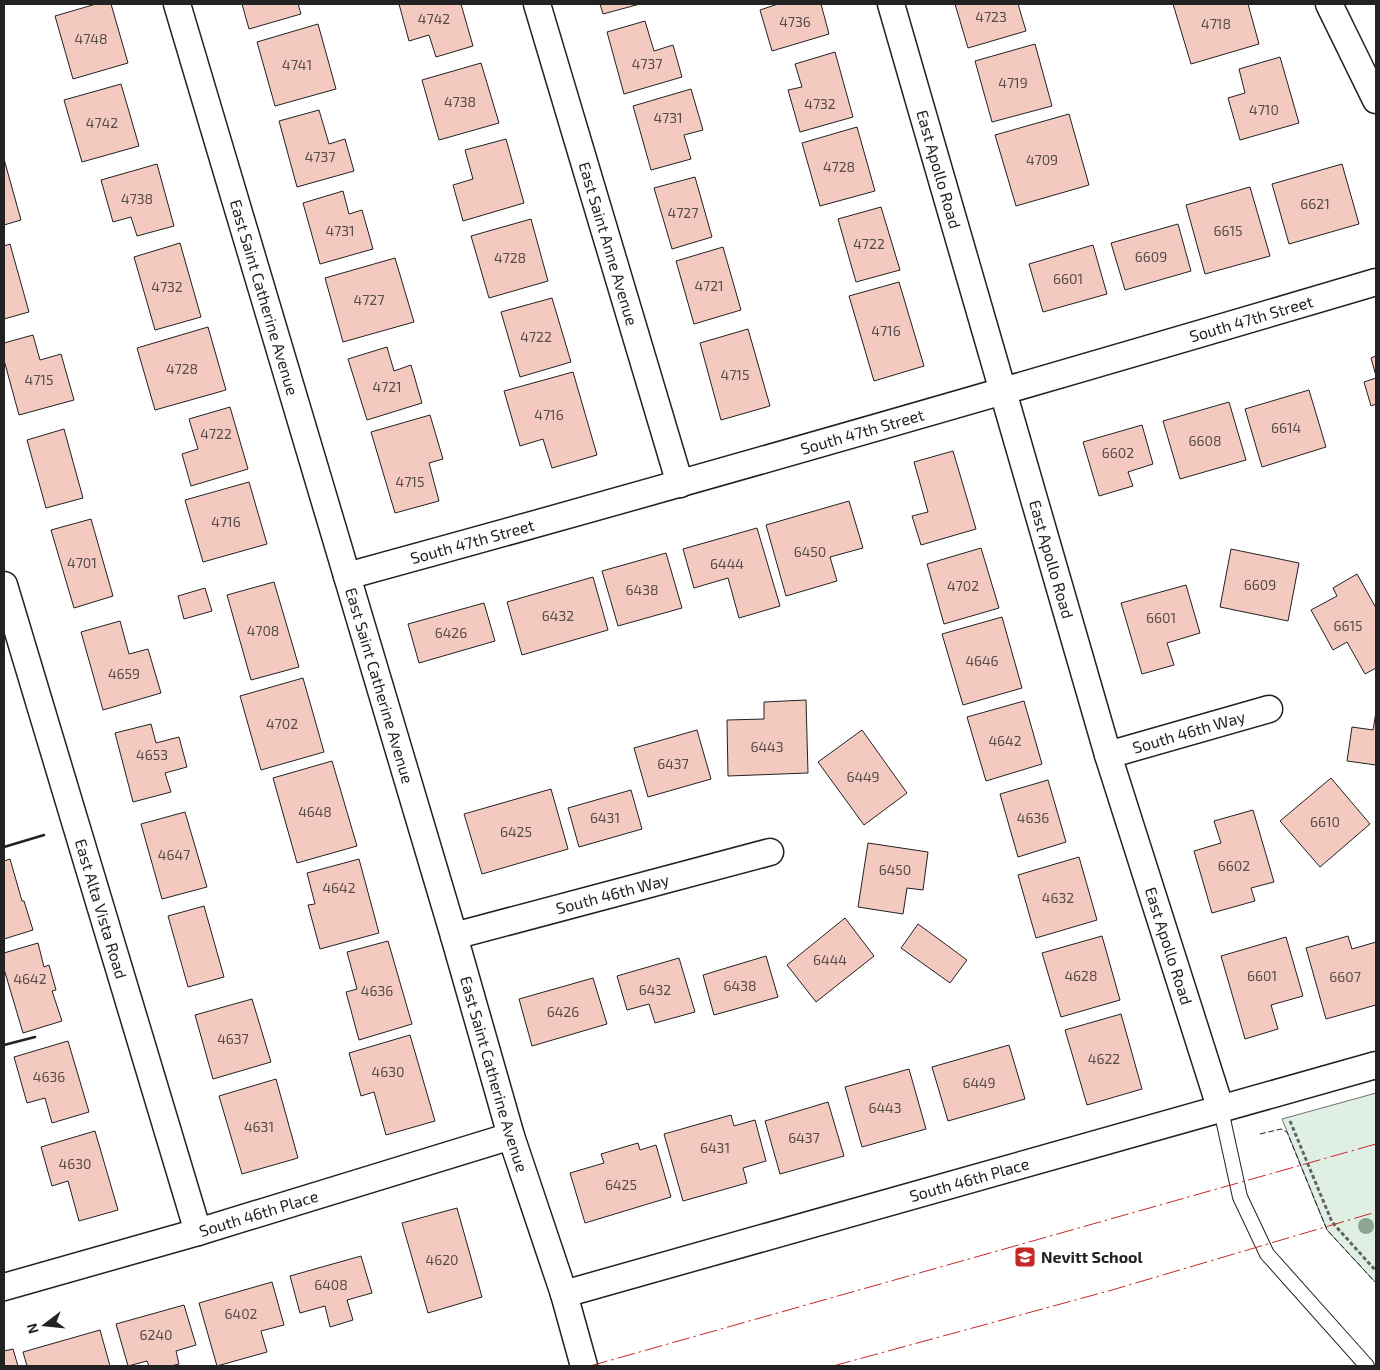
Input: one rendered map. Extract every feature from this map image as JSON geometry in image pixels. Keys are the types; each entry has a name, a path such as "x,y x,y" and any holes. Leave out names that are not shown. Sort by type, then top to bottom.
{"street":[{"name":"East Saint Catherine Avenue","path":"177,4 454,936 511,1136 564,1294 584,1366"},
{"name":"East Saint Anne Avenue","path":"537,4 680,484"},
{"name":"East Apollo Road","path":"891,4 1108,755 1222,1110"},
{"path":"1329,4 1376,100"},
{"name":"South 47th Street","path":"346,576 1004,392 1376,282"},
{"name":"East Alta Vista Road","path":"4,585 198,1232"},
{"name":"South 46th Way","path":"1108,755 1269,709"},
{"name":"South 46th Way","path":"454,936 770,852"},
{"name":"South 46th Place","path":"564,1294 1222,1110 1376,1065"},
{"name":"South 46th Place","path":"4,1287 198,1232 511,1136"}],"lane":[{"path":"1222,1110 1240,1198 1267,1254 1367,1366"}],"path":[{"path":"1290,1121 1332,1222 1376,1271"}],"green space":[{"path":"1376,1093 1376,1283 1327,1230 1282,1119"}],"building":[{"path":"96,4 111,4 128,63 73,79 55,16"},
{"path":"242,4 298,4 301,14 249,29"},
{"path":"399,4 461,4 473,46 436,57 429,35 409,41"},
{"path":"600,4 640,4 603,14"},
{"path":"778,4 821,4 829,34 772,51 760,10"},
{"path":"955,4 1018,4 1026,31 968,48"},
{"path":"1173,4 1248,4 1259,44 1191,64"},
{"path":"645,21 654,51 673,45 682,77 624,94 607,32"},
{"path":"318,24 336,89 275,106 257,42"},
{"path":"1035,44 1052,106 992,122 975,61"},
{"path":"835,52 853,117 800,132 788,90 802,87 795,64"},
{"path":"1280,57 1299,123 1240,140 1228,98 1245,93 1239,69"},
{"path":"481,63 499,123 439,140 422,80"},
{"path":"121,84 139,146 82,162 64,100"},
{"path":"691,89 703,130 684,135 691,159 651,170 633,106"},
{"path":"319,110 329,144 345,139 354,171 297,187 279,121"},
{"path":"1069,114 1089,185 1016,206 995,135"},
{"path":"857,127 875,191 820,206 802,143"},
{"path":"506,139 524,203 463,221 453,185 473,179 465,150"},
{"path":"4,159 21,220 4,225"},
{"path":"157,164 174,226 137,236 131,217 113,222 101,180"},
{"path":"1342,164 1359,224 1289,244 1272,184"},
{"path":"695,177 712,237 672,249 654,188"},
{"path":"1250,187 1270,256 1205,274 1186,205"},
{"path":"343,191 349,214 362,210 373,249 320,264 303,203"},
{"path":"881,207 900,270 856,282 838,219"},
{"path":"531,219 548,281 489,298 471,236"},
{"path":"1178,224 1191,271 1125,290 1111,243"},
{"path":"180,243 201,317 155,330 134,257"},
{"path":"10,244 29,312 4,319 4,246"},
{"path":"1093,245 1107,294 1043,312 1029,264"},
{"path":"723,247 741,310 694,324 676,261"},
{"path":"395,258 414,322 343,342 325,278"},
{"path":"899,282 924,366 874,381 849,296"},
{"path":"552,298 571,362 520,377 501,312"},
{"path":"208,327 226,390 155,410 137,348"},
{"path":"748,329 770,406 721,420 700,343"},
{"path":"33,335 40,360 61,354 74,400 19,415 4,360 4,343"},
{"path":"387,347 394,371 411,365 422,403 367,420 348,359"},
{"path":"1376,356 1376,376 1371,358"},
{"path":"573,372 597,455 552,468 543,439 520,446 504,391"},
{"path":"1376,378 1376,404 1371,406 1364,382"},
{"path":"1309,390 1326,447 1262,467 1245,409"},
{"path":"1229,402 1246,460 1180,479 1163,421"},
{"path":"230,407 248,469 191,486 182,454 198,449 189,419"},
{"path":"430,415 443,459 429,463 439,501 395,513 371,432"},
{"path":"1142,425 1153,464 1128,472 1133,486 1099,496 1083,442"},
{"path":"64,429 83,498 46,508 27,440"},
{"path":"953,451 976,529 921,545 912,516 928,512 914,462"},
{"path":"249,482 267,544 203,562 185,500"},
{"path":"849,501 863,548 830,557 837,581 786,596 766,525"},
{"path":"91,519 113,596 74,608 51,530"},
{"path":"757,528 780,606 739,618 728,578 694,588 683,549"},
{"path":"981,548 999,608 944,624 927,564"},
{"path":"1231,549 1299,563 1288,621 1220,607"},
{"path":"666,553 682,608 618,626 602,571"},
{"path":"1357,574 1376,608 1376,668 1365,674 1347,642 1333,650 1311,610 1337,596 1333,588"},
{"path":"593,577 608,630 522,655 507,602"},
{"path":"274,582 299,667 251,680 227,595"},
{"path":"1186,585 1200,633 1167,643 1174,665 1142,674 1121,603"},
{"path":"205,588 212,611 184,619 178,596"},
{"path":"484,603 495,641 419,663 408,624"},
{"path":"1002,617 1022,688 963,705 942,634"},
{"path":"120,621 129,654 148,649 161,693 103,710 81,632"},
{"path":"303,678 324,752 261,770 240,696"},
{"path":"806,700 808,773 728,776 727,720 764,719 764,702"},
{"path":"1024,701 1042,764 986,781 967,717"},
{"path":"1376,712 1376,765 1347,761 1352,727 1373,730"},
{"path":"151,724 156,743 179,737 187,767 165,773 171,792 133,802 115,733"},
{"path":"697,730 711,779 648,797 634,748"},
{"path":"862,730 907,793 864,825 818,762"},
{"path":"332,761 357,846 297,863 273,778"},
{"path":"1331,778 1370,824 1320,867 1280,821"},
{"path":"1048,780 1066,842 1018,857 1000,794"},
{"path":"551,789 568,849 482,874 464,814"},
{"path":"631,790 642,829 579,847 568,808"},
{"path":"1253,810 1274,882 1251,888 1255,901 1212,913 1194,851 1221,843 1214,821"},
{"path":"185,812 207,887 162,899 141,824"},
{"path":"868,843 928,852 923,890 907,888 903,914 858,907"},
{"path":"1079,857 1097,920 1036,938 1018,875"},
{"path":"10,859 22,901 24,901 33,930 4,939 4,861"},
{"path":"359,859 379,933 320,949 308,905 315,904 307,873"},
{"path":"204,906 224,977 188,987 168,916"},
{"path":"845,918 874,956 816,1002 787,965"},
{"path":"918,924 967,960 950,983 901,948"},
{"path":"1102,936 1120,1000 1061,1017 1042,953"},
{"path":"1348,936 1352,949 1376,942 1376,1005 1326,1019 1306,948"},
{"path":"1286,937 1303,996 1271,1005 1278,1029 1245,1039 1221,956"},
{"path":"388,941 412,1024 359,1040 346,992 357,989 347,952"},
{"path":"38,943 44,967 49,965 56,990 52,991 62,1021 23,1033 4,969 4,953"},
{"path":"766,956 778,997 714,1015 703,975"},
{"path":"679,958 695,1012 655,1023 649,1004 627,1010 617,976"},
{"path":"593,978 607,1024 532,1046 519,999"},
{"path":"252,999 271,1062 213,1079 195,1015"},
{"path":"1121,1014 1142,1089 1087,1105 1065,1030"},
{"path":"410,1035 435,1121 386,1135 374,1092 361,1096 349,1053"},
{"path":"68,1041 89,1112 52,1123 45,1098 27,1103 14,1057"},
{"path":"1009,1045 1025,1099 948,1121 932,1067"},
{"path":"909,1069 926,1129 862,1147 845,1087"},
{"path":"276,1079 298,1158 242,1174 219,1096"},
{"path":"828,1102 844,1156 780,1174 765,1121"},
{"path":"731,1115 734,1126 755,1120 766,1161 743,1168 747,1183 683,1201 664,1134"},
{"path":"95,1131 118,1210 79,1221 68,1181 52,1186 41,1147"},
{"path":"638,1143 640,1150 656,1145 671,1197 585,1223 570,1173 604,1163 601,1154"},
{"path":"457,1208 482,1297 428,1313 402,1223"},
{"path":"361,1256 372,1293 347,1300 353,1320 330,1327 325,1306 300,1313 290,1276"},
{"path":"272,1282 284,1325 261,1331 267,1352 217,1366 199,1303"},
{"path":"184,1305 196,1345 176,1351 179,1364 149,1366 147,1361 128,1366 116,1324"},
{"path":"100,1330 110,1366 27,1366 23,1352"},
{"path":"13,1349 18,1366 4,1366 4,1351"}],"fence":[{"path":"1260,1134 1281,1129 1287,1132 1327,1230 1376,1283"}],"wall":[{"path":"4,847 44,835"},
{"path":"4,1045 35,1037"}],"power":[{"path":"590,1366 1376,1144"},
{"path":"833,1366 1112,1290 1376,1212"}],"place":[{"name":"Nevitt School","path":"1025,1257"}]}
